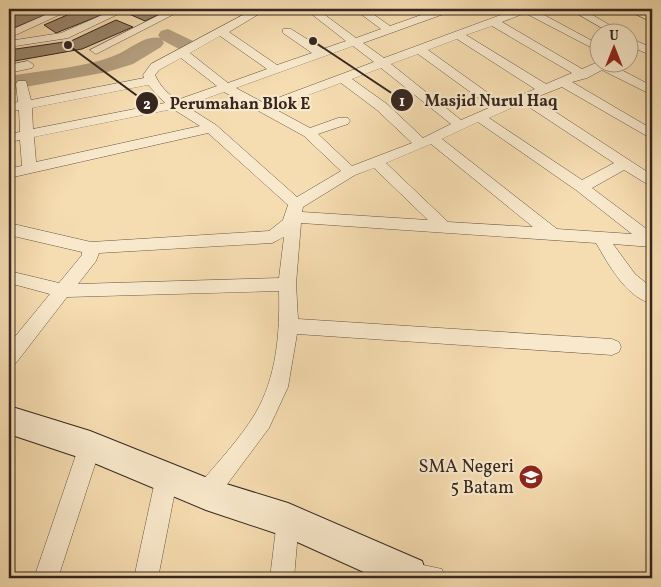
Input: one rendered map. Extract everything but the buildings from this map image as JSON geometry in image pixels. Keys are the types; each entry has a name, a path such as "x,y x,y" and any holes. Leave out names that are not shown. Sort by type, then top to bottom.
{"street":[{"path":"9,10 13,9"},
{"path":"9,35 67,9"},
{"path":"100,9 143,28"},
{"path":"9,44 64,36 124,9"},
{"path":"96,50 179,9"},
{"path":"262,9 155,67 149,75 150,81 176,105 211,128 295,211 445,228 551,233 602,239 652,241"},
{"path":"310,9 460,125"},
{"path":"359,9 388,29"},
{"path":"417,9 428,16"},
{"path":"9,138 176,105 228,89 388,29 448,9"},
{"path":"265,107 421,50 525,9 588,43"},
{"path":"574,9 598,22"},
{"path":"630,9 652,19"},
{"path":"494,22 583,75"},
{"path":"287,31 322,54"},
{"path":"222,32 276,70"},
{"path":"458,35 545,89"},
{"path":"640,46 652,42"},
{"path":"640,46 652,53"},
{"path":"421,50 501,108"},
{"path":"181,52 228,89 309,132 350,172"},
{"path":"9,69 28,65"},
{"path":"9,229 91,248 272,237 278,234 295,211 350,172 427,142 460,125 590,72"},
{"path":"620,72 652,91"},
{"path":"344,79 551,233"},
{"path":"9,108 150,81"},
{"path":"563,82 652,135"},
{"path":"22,84 29,168"},
{"path":"526,99 652,182"},
{"path":"480,118 580,187 652,241"},
{"path":"309,132 343,121"},
{"path":"9,173 211,128"},
{"path":"376,162 445,228"},
{"path":"580,187 624,164"},
{"path":"206,494 262,421 278,387 289,326 287,284 295,211"},
{"path":"602,239 620,270 631,282 652,297"},
{"path":"9,357 16,338 62,291 90,257 91,248"},
{"path":"9,277 62,291 287,284"},
{"path":"289,326 612,347"},
{"path":"9,420 90,446 167,476 206,494 288,520 417,577"},
{"path":"46,578 90,446"},
{"path":"146,578 167,476"},
{"path":"282,578 288,520"}],"waterway":[{"path":"168,35 186,45"},
{"path":"9,83 99,67 125,59 154,43"}],"place":[{"name":"Masjid Nurul Haq","path":"313,41"},
{"name":"Perumahan Blok E","path":"68,45"},
{"name":"SMA Negeri 5 Batam","path":"531,477"}]}
